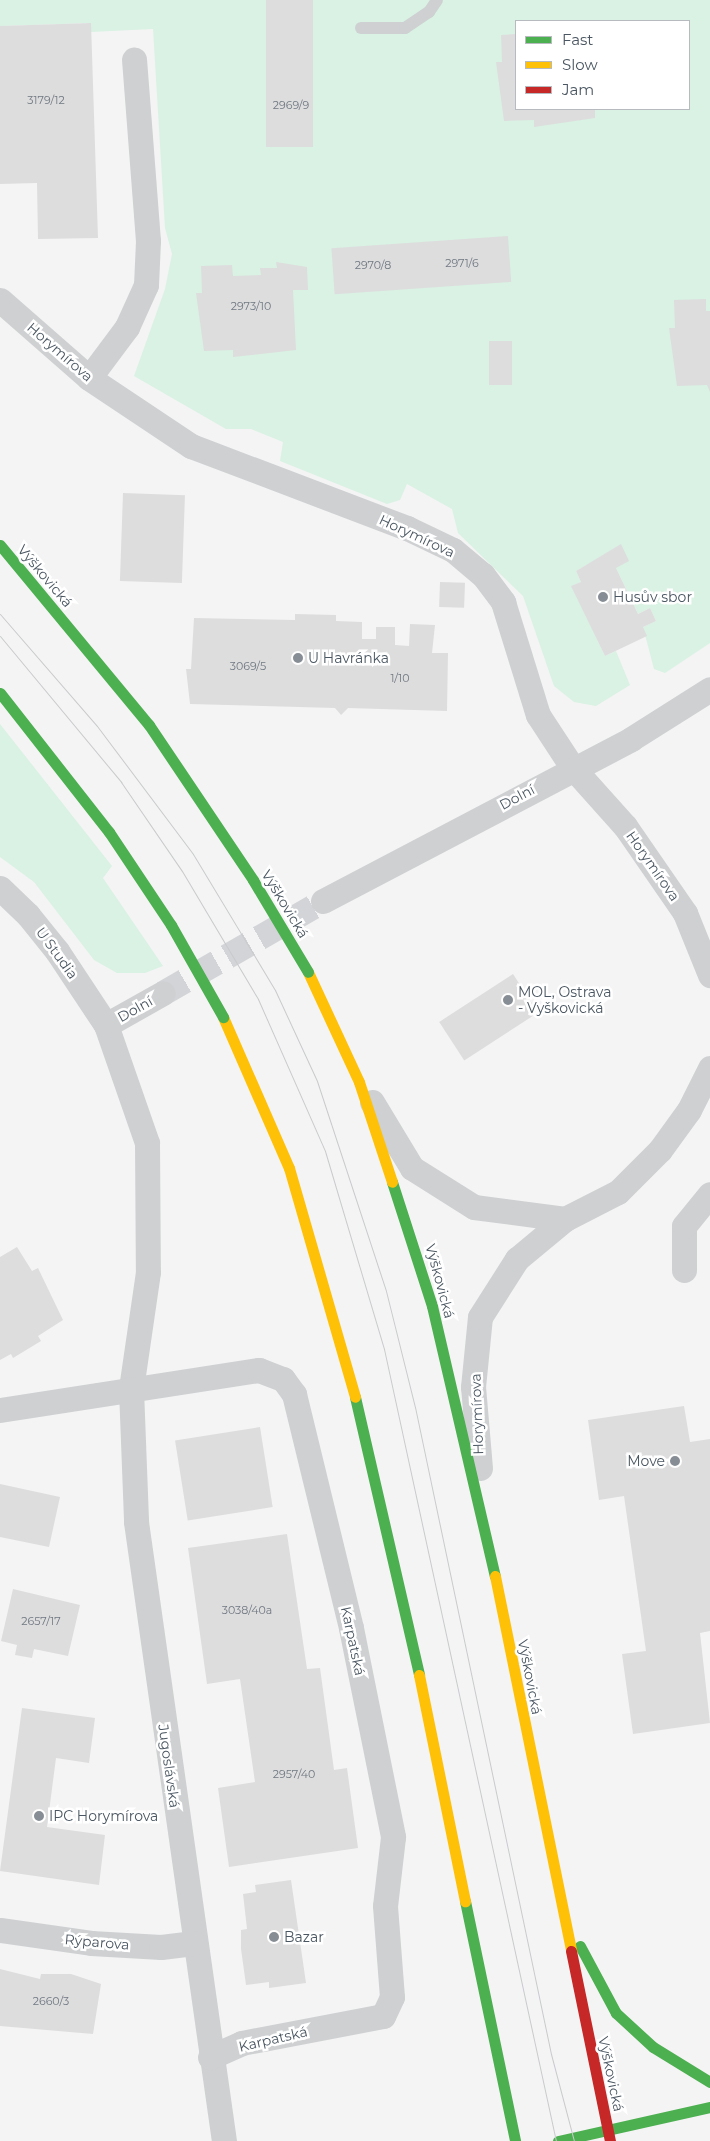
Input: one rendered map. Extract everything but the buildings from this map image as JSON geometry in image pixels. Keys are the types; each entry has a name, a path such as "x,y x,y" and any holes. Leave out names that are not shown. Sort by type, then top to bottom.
{"street":[{"path":"89,378 128,327 146,285 148,240 134,60"},
{"name":"Horymírova","path":"0,300 89,378 192,446 407,528 460,556 483,575 504,602 538,715 572,767 625,826 685,913 710,975"},
{"name":"Výškovická","path":"0,545 148,725 253,880 308,972 360,1082 423,1274 484,1523 610,2141"},
{"name":"Dolní","path":"323,901 572,767 631,739 710,689"},
{"path":"0,693 104,825 171,925 223,1017 289,1168 345,1355 405,1610 515,2141"},
{"name":"U Studia","path":"0,888 52,944 106,1025 147,1143 148,1272 131,1389"},
{"name":"Dolní","path":"106,1025 163,993"},
{"name":"Horymírova","path":"484,1523 473,1387 480,1317 516,1259 565,1219 618,1192 660,1150 690,1110 710,1068"},
{"path":"360,1082 412,1168 474,1207 565,1219"},
{"path":"684,1270 684,1226 710,1194"},
{"name":"Karpatská","path":"0,1410 259,1370 283,1379 294,1394 351,1628 393,1837 385,1906 392,1997 383,2016 242,2043 210,2057"},
{"name":"Jugoslávská","path":"131,1389 136,1522 210,2057 224,2141"},
{"path":"560,1903 616,2013 653,2047 710,2082"},
{"name":"Rýparova","path":"0,1930 91,1943 161,1947 194,1944"},
{"path":"558,2141 607,2128 710,2107"}],"lane":[{"path":"361,28 405,28 429,12 437,0"}],"green space":[{"path":"0,0 710,0 710,643 665,673 654,669 643,627 656,621 650,608 638,614 616,568 621,545 576,571 581,582 572,586 605,656 616,651 630,685 596,706 574,702 554,686 523,596 458,533 452,509 407,484 400,500 387,504 280,461 283,442 251,429 226,429 134,376 165,289 172,254 165,228 153,29 91,32 90,23 0,26"},
{"path":"0,724 112,866 103,878 163,966 145,973 117,973 94,960 34,882 0,857"}],"tunnel":[{"path":"163,993 323,901"}],"tram line":[{"path":"0,614 97,726 193,854 275,990 317,1081 386,1291 415,1407 551,2054 574,2141"},
{"path":"0,636 121,782 182,871 258,999 325,1151 384,1349 556,2141"}],"traffic: fast":[{"path":"0,545 149,725 253,880"},
{"path":"0,693 109,832 171,925"},
{"path":"253,880 308,972"},
{"path":"171,925 223,1017"},
{"path":"392,1182 432,1306 495,1576"},
{"path":"355,1397 419,1675"},
{"path":"465,1901 515,2141"},
{"path":"580,1946 616,2013 653,2047 710,2082"},
{"path":"558,2141 710,2107"}],"traffic: slow":[{"path":"308,972 359,1082 392,1182"},
{"path":"223,1017 289,1168 355,1397"},
{"path":"495,1576 571,1951"},
{"path":"419,1675 465,1901"}],"traffic: jam":[{"path":"571,1951 610,2141"}],"place":[{"name":"Husův sbor","path":"603,597"},
{"name":"U Havránka","path":"298,658"},
{"name":"MOL, Ostrava - Vyškovická","path":"508,1000"},
{"name":"Move","path":"675,1461"},
{"name":"IPC Horymírova","path":"39,1816"},
{"name":"Bazar","path":"274,1937"}]}
